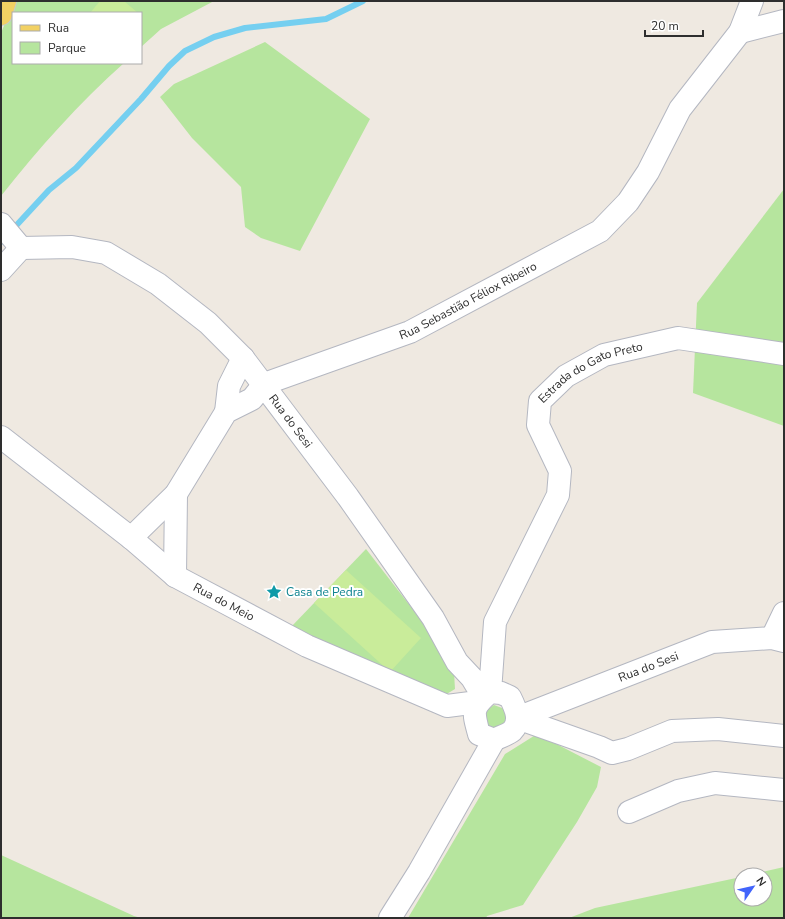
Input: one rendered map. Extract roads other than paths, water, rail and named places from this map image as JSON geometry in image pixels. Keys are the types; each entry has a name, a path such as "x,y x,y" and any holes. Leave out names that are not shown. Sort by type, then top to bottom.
{"main road":[{"path":"1,14 5,1"}],"street":[{"name":"Rua Sebastião Féliox Ribeiro","path":"264,384 410,332 600,231 628,202 648,172 680,108 740,32 752,1"},
{"path":"740,32 784,21"},
{"path":"1,224 19,245 1,270"},
{"name":"Rua do Sesi","path":"19,245 72,247 106,253 164,289 208,323 243,358 264,384 348,497 433,618 457,662 472,678 484,697"},
{"name":"Estrada do Gato Preto","path":"484,697 495,622 558,495 560,471 538,425 540,401 566,376 604,355 678,338 784,354"},
{"path":"131,538 176,494 226,412 229,386 243,358"},
{"path":"226,412 252,399 264,384"},
{"name":"Rua do Meio","path":"1,437 131,538 175,576 307,646 447,706 484,697"},
{"path":"175,576 176,494"},
{"path":"778,640 784,613"},
{"name":"Rua do Sesi","path":"517,718 712,642 778,640"},
{"path":"390,918 419,872 494,740 512,731 517,718 515,706 510,697 501,693 484,697 474,714 479,734 494,740"},
{"path":"517,718 612,753 628,749 672,732 718,729 784,736"},
{"path":"629,812 678,791 715,784 784,790"}],"waterway":[{"path":"1,242 49,190 76,168 141,99 169,66 185,51 214,37 245,28 326,19 363,1"}],"place":[{"name":"Casa de Pedra","path":"274,592"}]}
